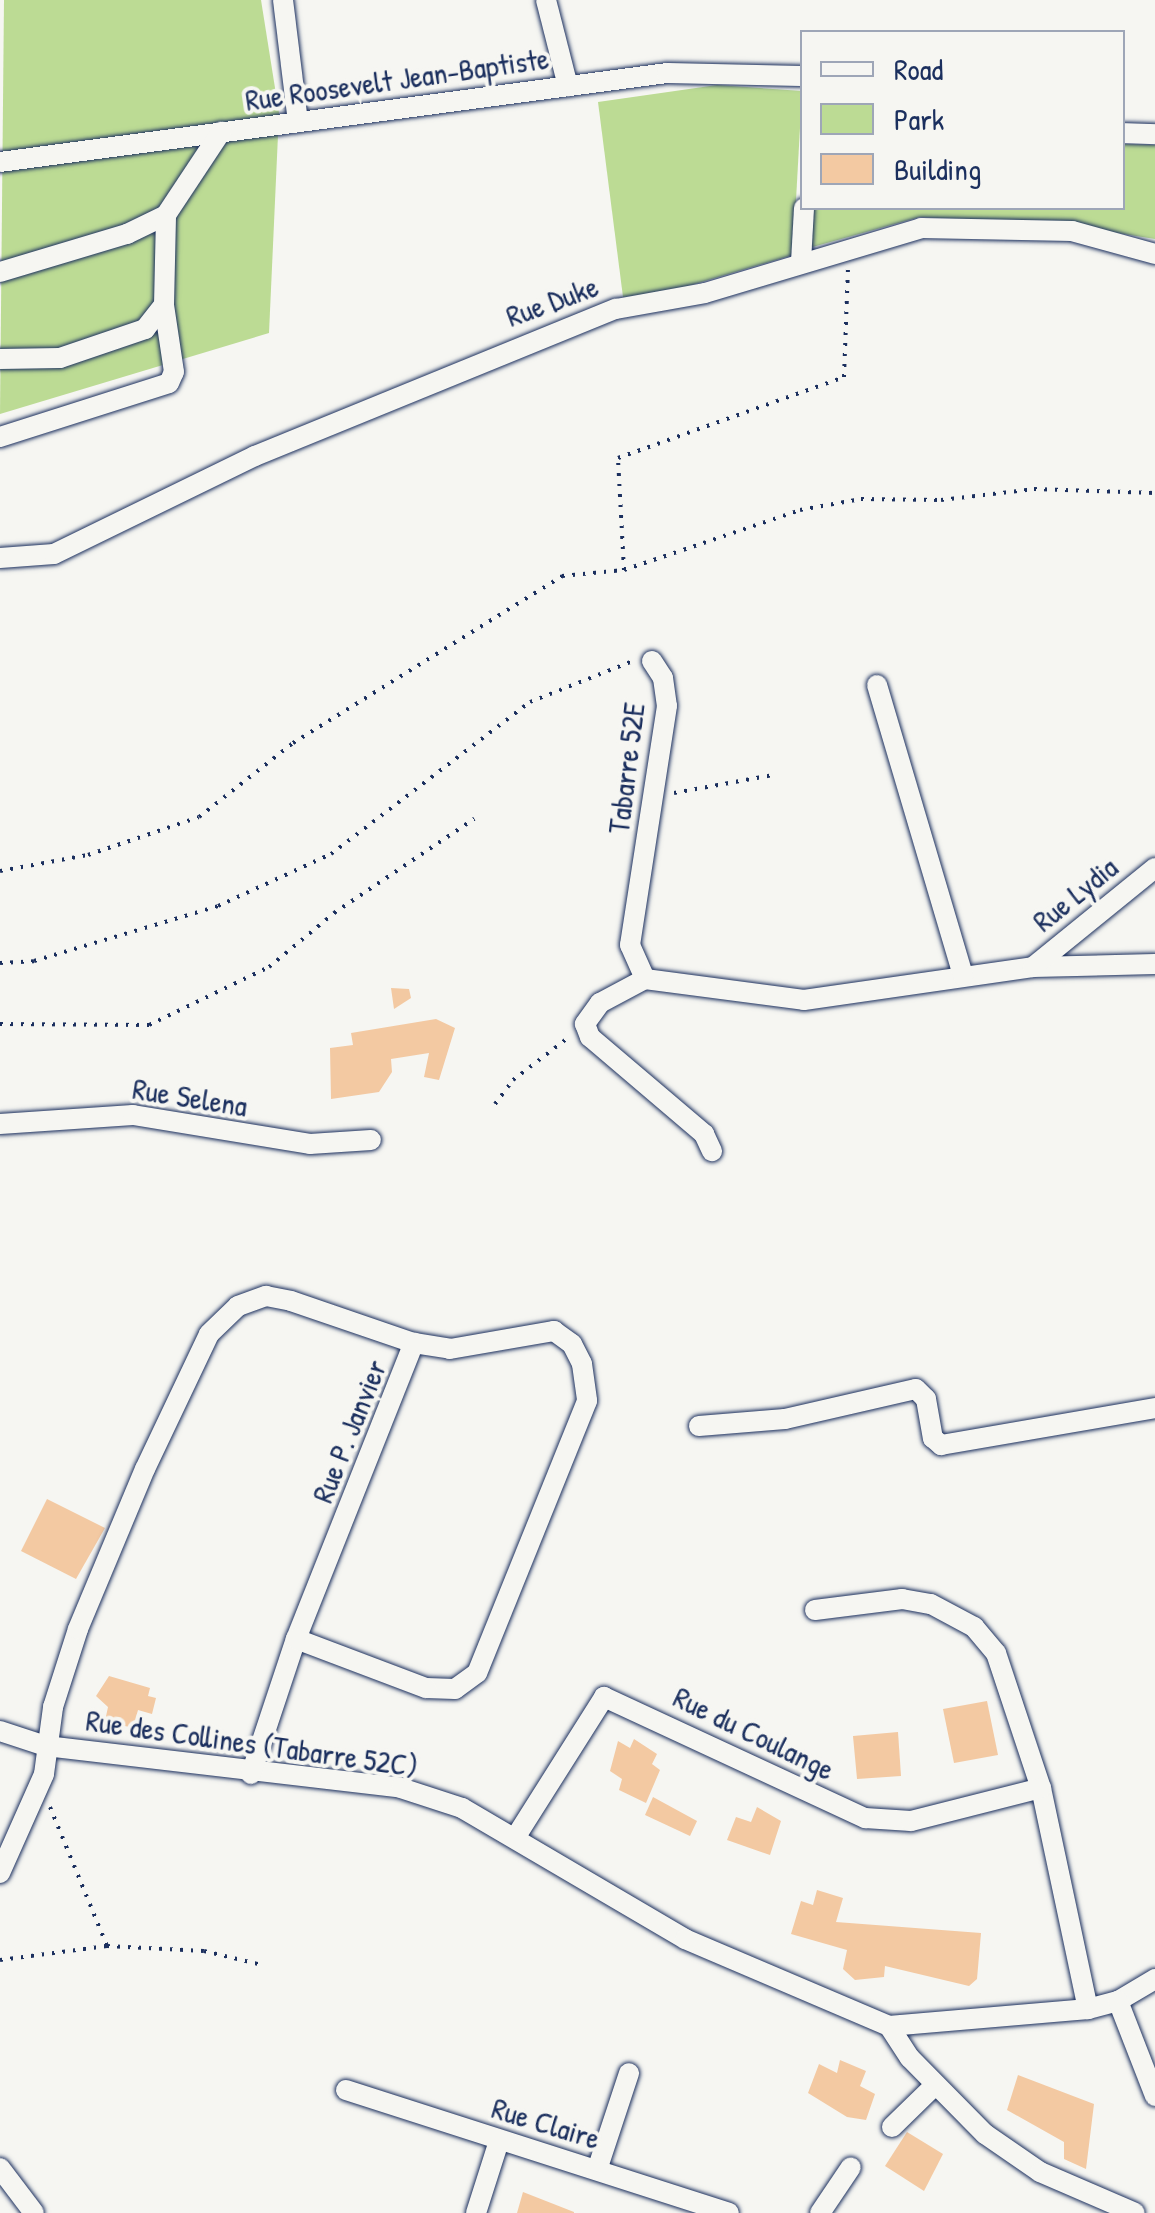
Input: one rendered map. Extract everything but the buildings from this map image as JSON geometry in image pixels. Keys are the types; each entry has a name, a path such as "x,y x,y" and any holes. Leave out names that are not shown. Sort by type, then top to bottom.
{"street":[{"path":"283,0 298,122"},
{"path":"546,0 568,86"},
{"name":"Rue Roosevelt Jean-Baptiste","path":"0,162 667,72 800,76"},
{"path":"0,272 127,234 166,215 221,132"},
{"path":"1125,133 1155,134"},
{"path":"800,262 804,210"},
{"path":"0,437 169,382 174,372 164,305 166,215"},
{"name":"Rue Duke","path":"0,558 54,554 255,456 616,309 705,292 921,228 1072,232 1155,254"},
{"path":"0,359 60,358 124,342 164,305"},
{"name":"Tabarre 52E","path":"645,979 630,944 668,706 652,661"},
{"path":"876,686 964,976"},
{"name":"Rue Lydia","path":"1034,967 1155,868"},
{"path":"712,1151 704,1134 590,1037 585,1024 600,1003 645,979 804,1000 1034,967 1155,964"},
{"name":"Rue Selena","path":"0,1124 134,1115 310,1144 371,1140"},
{"name":"Rue P. Janvier","path":"46,1746 78,1629 210,1334 238,1306 266,1296 414,1344 296,1639 251,1774"},
{"path":"296,1639 398,1681 455,1690 477,1673 534,1541 587,1401 582,1364 572,1344 554,1330 450,1349 414,1344"},
{"path":"699,1426 785,1419 916,1389 926,1399 932,1438 942,1445 1155,1408"},
{"path":"815,1610 902,1599 930,1604 974,1627 996,1653 1041,1788 1088,2009"},
{"name":"Rue du Coulange","path":"516,1838 604,1697 865,1818 911,1822 1041,1788"},
{"name":"Rue des Collines (Tabarre 52C)","path":"0,1732 46,1746 251,1774 401,1788 462,1808 685,1940 889,2026 1088,2009 1118,2001 1155,1979"},
{"path":"0,1873 40,1783 46,1746"},
{"path":"1118,2001 1155,2096"},
{"path":"889,2026 935,2084 984,2134 1040,2172 1135,2213"},
{"path":"597,2170 629,2074"},
{"path":"892,2127 935,2084"},
{"name":"Rue Claire","path":"346,2090 597,2170 682,2207 729,2213"},
{"path":"476,2213 499,2141"},
{"path":"820,2213 852,2167"},
{"path":"0,2168 34,2213"}],"path":[{"path":"624,570 618,458 844,377 849,248"},
{"path":"0,871 88,855 199,817 293,743 562,576 624,570 800,510 861,499 941,500 1034,489 1155,494"},
{"name":"Tabarre 52E","path":"0,964 34,960 218,906 359,836 530,702 625,660 652,661"},
{"path":"655,799 703,783 773,775"},
{"path":"0,1024 149,1025 269,968 334,913 474,820"},
{"path":"495,1104 512,1080 585,1024"},
{"path":"40,1783 108,1946"},
{"path":"0,1960 108,1946 204,1951 258,1964"}],"green space":[{"path":"4,0 261,0 279,113 269,333 0,414"},
{"path":"717,85 800,91 793,255 668,292 623,297 598,102"},
{"path":"1125,144 1155,145 1155,239 1073,226 920,217 809,248 813,210 1125,210"}]}
